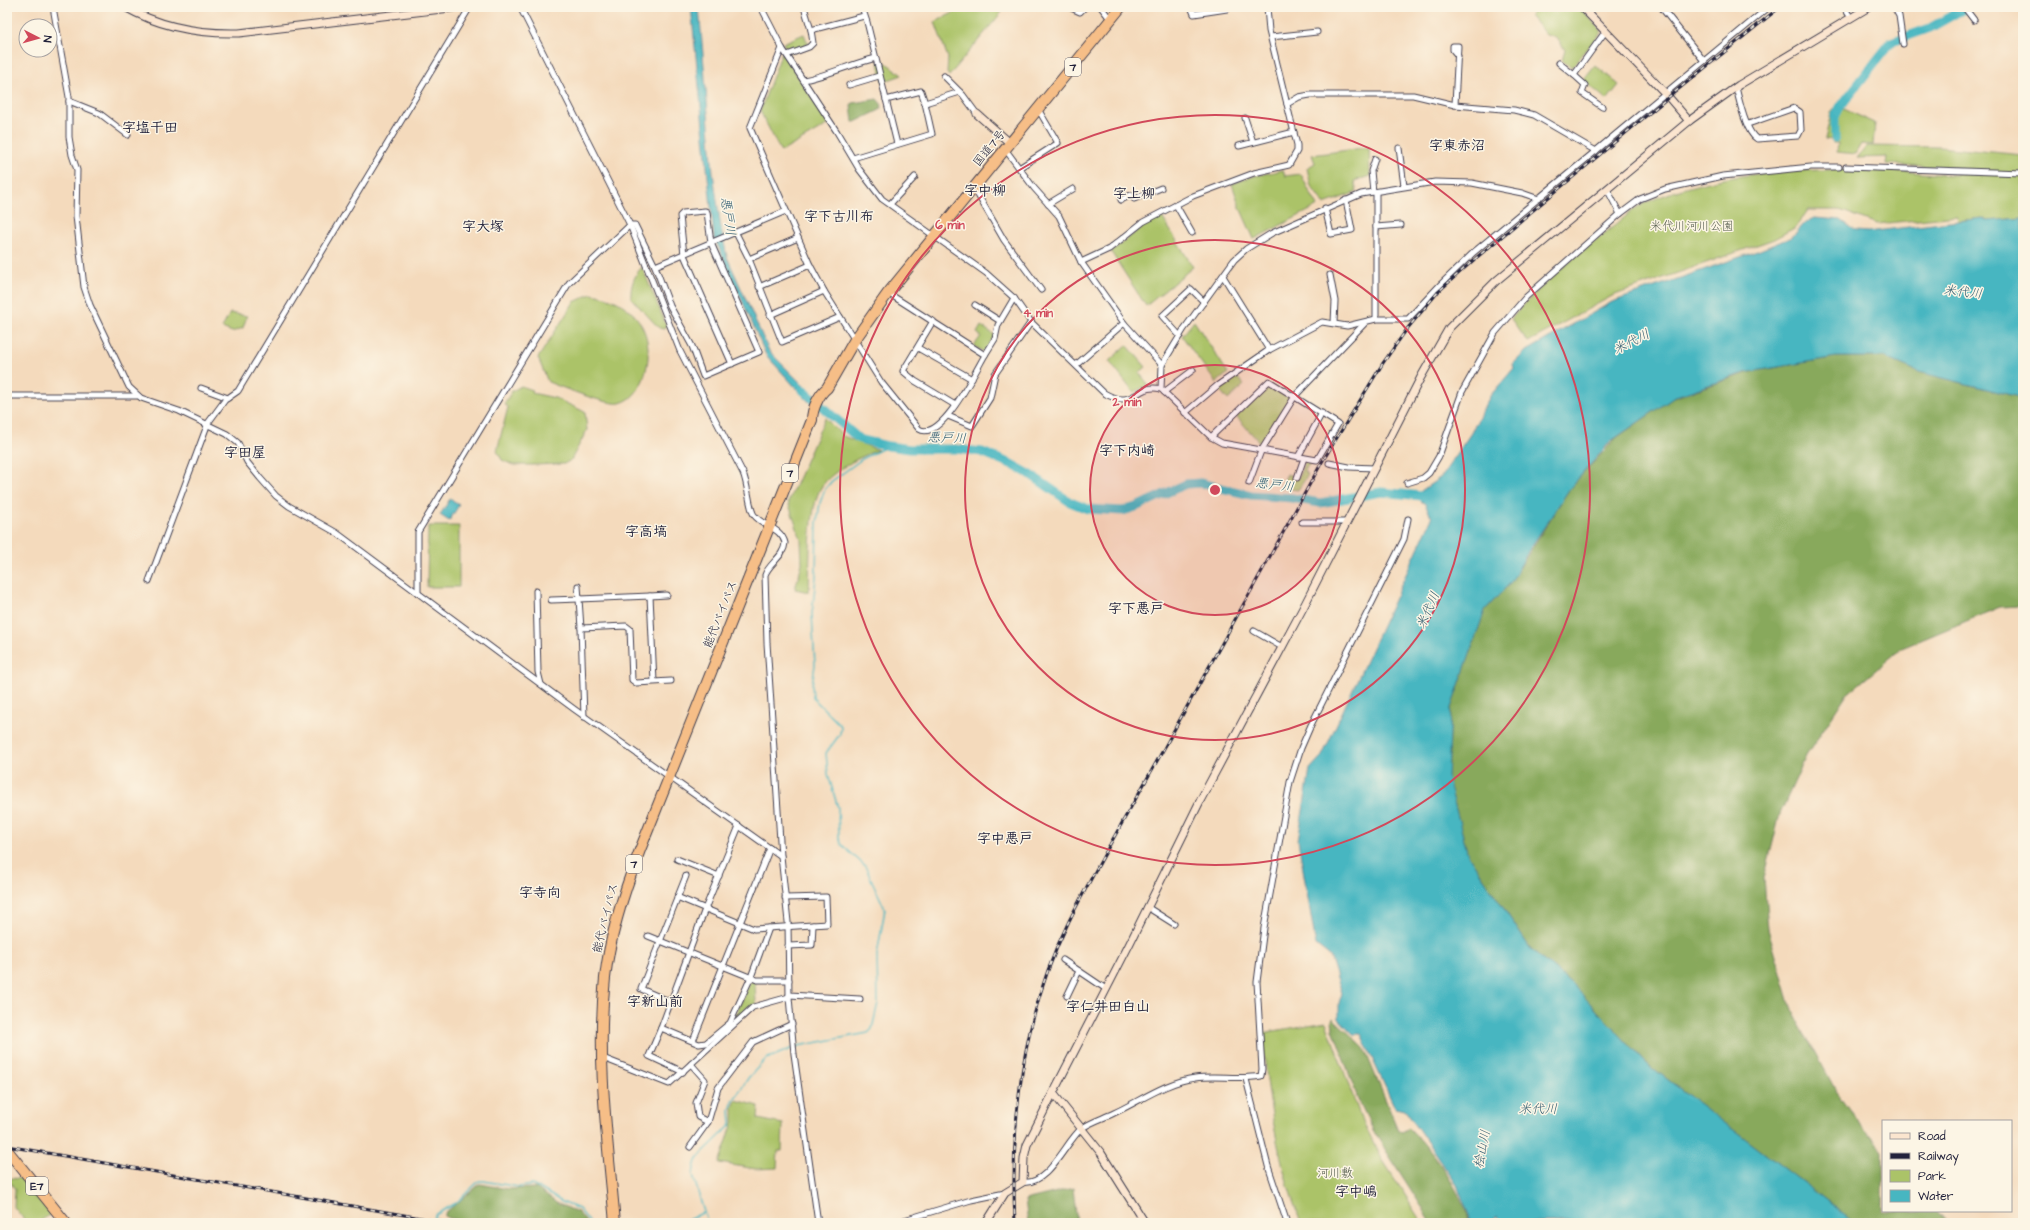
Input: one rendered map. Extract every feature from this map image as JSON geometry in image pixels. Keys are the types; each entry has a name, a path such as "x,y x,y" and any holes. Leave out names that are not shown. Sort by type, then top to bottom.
{"highway":[{"name":"国道7号","path":"768,526 817,409 854,341 888,293 1121,7"},
{"name":"能代バイパス","path":"615,1223 603,1058 605,978 613,936 628,880 768,526"},
{"name":"E7","path":"7,1150 66,1223"}],"street":[{"path":"53,7 69,101 69,137 72,155 77,170 76,216 84,287 90,305 121,375 137,396"},
{"path":"125,7 144,16 170,25 221,33 239,33 459,7"},
{"path":"149,581 208,423 228,398 238,391 470,7"},
{"path":"520,7 630,225 680,351 743,473 748,486 752,511 755,516 782,535 785,543 782,553 766,572 765,581 781,856 788,927 789,996 794,1054 818,1223"},
{"path":"761,7 782,48 804,80 859,169 882,199 986,273 1014,298 1031,322 1104,393 1114,399 1122,400 1152,387 1163,390 1211,437 1222,443 1317,460 1338,424 1296,396 1269,381 1211,437"},
{"path":"788,55 809,47 813,43 811,30 804,7"},
{"path":"862,7 897,144"},
{"path":"1069,7 1080,12 1085,7"},
{"path":"1101,7 1111,20"},
{"path":"1191,7 1194,14 1226,9"},
{"path":"1081,262 1109,249 1143,222 1192,196 1244,177 1289,166 1297,151 1294,132 1271,38 1266,7"},
{"path":"1582,7 1665,93 1689,121"},
{"path":"1661,7 1704,61"},
{"path":"1185,413 1218,385 1268,350 1322,322 1347,326 1376,319 1408,319 1467,258 1769,7"},
{"path":"1844,7 1851,18"},
{"path":"1023,1182 1024,1158 1027,1145 1201,799 1282,647 1426,368 1449,328 1496,281 1689,121 1736,87 1869,7"},
{"path":"1894,7 1899,16 1903,44"},
{"path":"1964,7 1974,20"},
{"path":"811,30 864,16"},
{"path":"1271,38 1317,32"},
{"path":"1574,76 1605,32"},
{"path":"782,48 750,128 810,265 824,291 881,382 919,428 924,430 936,427 948,416 972,379 994,340 1000,321 1014,298"},
{"path":"1455,104 1458,56"},
{"path":"804,80 827,75 855,63 876,58"},
{"path":"1559,63 1585,85 1582,93 1602,106"},
{"path":"848,85 880,76"},
{"path":"944,76 960,92 977,114 1008,146 1019,168 1059,216 1081,262 1124,323 1162,365"},
{"path":"1736,87 1740,106 1753,136 1758,139 1798,136 1801,130 1800,112 1794,108 1748,124"},
{"path":"853,158 932,134 926,103 921,91 886,100"},
{"path":"926,103 960,92"},
{"path":"1287,104 1299,98 1324,95 1413,95 1455,104 1514,110 1534,115 1596,151"},
{"path":"69,101 99,113 128,135"},
{"path":"1019,168 1058,143 1038,109"},
{"path":"1245,118 1253,142"},
{"path":"1239,146 1294,132"},
{"path":"1399,148 1404,186"},
{"path":"1375,159 1371,171 1375,192 1376,319"},
{"path":"1407,483 1423,478 1429,473 1439,456 1462,392 1494,333 1526,297 1620,214 1640,199 1664,189 1723,176 1811,167 1838,167"},
{"path":"1846,167 2023,173"},
{"path":"890,204 916,177"},
{"path":"1163,390 1162,365 1180,336 1234,260 1246,249 1272,233 1325,208 1361,194 1435,182 1472,183 1522,193 1539,199"},
{"path":"974,188 1004,240 1041,290"},
{"path":"1121,200 1131,195 1134,199 1161,188"},
{"path":"1048,204 1073,189"},
{"path":"1607,190 1620,214"},
{"path":"1325,208 1331,234 1352,230 1346,200"},
{"path":"1176,205 1192,233"},
{"path":"655,266 713,243 786,211"},
{"path":"630,225 635,225 655,266 670,306 692,346 704,376 732,364 759,352 713,243 708,212 683,213 680,216 684,255 732,364"},
{"path":"418,593 418,532 569,283 630,225"},
{"path":"1376,226 1401,225"},
{"path":"736,232 749,259 782,342 840,317"},
{"path":"749,259 798,238"},
{"path":"759,287 810,265"},
{"path":"1330,275 1335,301 1334,323"},
{"path":"1223,276 1268,350"},
{"path":"1180,336 1162,316 1190,288 1204,302"},
{"path":"770,315 824,291"},
{"path":"888,293 985,355"},
{"path":"975,305 1000,321"},
{"path":"933,321 903,371 915,381 955,405"},
{"path":"948,416 972,426 990,398 995,374 1031,322"},
{"path":"1249,483 1261,451 1296,396 1366,322"},
{"path":"1076,365 1124,323"},
{"path":"918,348 972,379"},
{"path":"1163,390 1193,370"},
{"path":"201,388 228,398"},
{"path":"7,396 137,396 208,423 227,434 238,443 246,462 276,496 289,506 337,533 584,717 781,856"},
{"path":"1298,457 1322,413"},
{"path":"1297,478 1304,458"},
{"path":"1329,464 1373,470"},
{"path":"894,1223 971,1200 1005,1193 1023,1182 1037,1180 1048,1170 1081,1129 1175,1083 1194,1078 1226,1076 1246,1079 1261,1076 1262,1069 1258,982 1264,928 1290,782 1301,748 1311,725 1404,539 1408,520"},
{"path":"1302,522 1347,522"},
{"path":"578,586 584,717"},
{"path":"536,591 538,672 541,684"},
{"path":"551,600 667,595"},
{"path":"650,596 654,682"},
{"path":"581,628 626,626 630,629 632,680 636,683 671,681"},
{"path":"1254,631 1282,647"},
{"path":"683,1072 649,1056 690,954 705,909 740,826"},
{"path":"692,1041 770,848"},
{"path":"677,859 719,876"},
{"path":"671,1002 641,990 676,897 686,876"},
{"path":"676,897 754,929 827,924 826,897 785,898"},
{"path":"1147,907 1174,924"},
{"path":"788,946 812,945 813,925"},
{"path":"661,1028 699,1044 706,1043 730,1023 751,978 769,928"},
{"path":"648,936 757,980 789,980"},
{"path":"1063,960 1106,989"},
{"path":"1067,996 1079,971"},
{"path":"603,1058 669,1084 753,1007 789,996 860,999"},
{"path":"690,1147 708,1122 718,1088 753,1042 792,1024"},
{"path":"691,1064 704,1080 696,1103 698,1117 708,1122"},
{"path":"1246,1079 1268,1166 1287,1223"},
{"path":"1053,1093 1101,1153 1145,1223"},
{"path":"986,1223 1005,1193"}],"green space":[{"path":"965,7 1006,7 949,76 947,73 948,58 935,22"},
{"path":"1537,7 1579,7 1602,31 1572,67 1562,61 1565,50 1560,42 1556,38 1546,35 1530,16"},
{"path":"804,34 808,44 792,52 787,51 783,43"},
{"path":"782,52 829,124 781,152 760,111"},
{"path":"881,60 902,75 883,82 878,63"},
{"path":"1595,65 1619,85 1607,100 1583,80"},
{"path":"877,99 882,105 880,110 853,122 851,106 853,103"},
{"path":"1837,106 1875,123 1873,145 1861,144 1855,154 1837,152 1838,143 1833,143 1833,140 1825,139 1831,113"},
{"name":"米代川河川公園","path":"1867,146 1939,147 2023,155 2023,218 1987,221 1983,218 1958,221 1957,216 1877,224 1840,210 1808,210 1796,227 1774,239 1612,296 1528,342 1511,319 1560,270 1632,211 1643,204 1672,192 1731,178 1792,171 1884,170 1957,175 1956,168 1886,164 1887,157 1857,158"},
{"path":"1369,147 1370,176 1354,181 1357,192 1324,204 1311,186 1307,168 1315,163 1312,155"},
{"path":"1283,170 1285,176 1301,174 1318,206 1254,239 1241,210 1232,184 1254,176"},
{"path":"1162,217 1193,267 1146,306 1111,252 1147,223"},
{"path":"642,267 666,325 664,329 659,328 631,298 633,281"},
{"path":"591,294 607,298 621,304 632,313 640,323 646,335 648,349 647,364 643,380 634,394 624,402 606,402 548,382 538,358 574,302"},
{"path":"230,313 247,316 243,328 232,332 222,328"},
{"path":"1194,321 1228,373 1216,383 1182,336"},
{"path":"981,326 995,335 984,352 974,346 981,336 977,333"},
{"path":"1127,345 1146,367 1139,373 1149,385 1133,392 1109,361"},
{"path":"1836,357 1884,357 1919,372 2023,398 2023,606 2000,607 1902,648 1846,695 1806,756 1780,814 1764,878 1768,929 1791,1007 1835,1089 1857,1120 1882,1149 1882,1212 1937,1212 1947,1223 1856,1223 1646,1063 1573,985 1530,948 1468,855 1448,779 1451,708 1485,610 1510,583 1570,488 1616,438 1673,398 1750,372"},
{"path":"1236,376 1244,385 1228,400 1218,388"},
{"path":"1270,385 1290,396 1290,399 1263,443 1260,443 1236,416"},
{"path":"521,386 533,390 532,393 555,398 585,412 587,430 571,460 564,464 513,465 502,460 497,451 508,407 504,404 512,391"},
{"path":"825,418 843,436 878,450 855,460 833,475 822,486 817,495 812,522 809,592 795,589 802,563 801,540 788,502"},
{"path":"1305,461 1311,462 1304,471 1308,475 1298,490 1280,488 1287,474 1298,478"},
{"path":"428,526 459,526 459,587 427,587"},
{"path":"750,981 755,982 756,1004 749,1006 733,1021"},
{"path":"1333,1018 1364,1048 1398,1130 1402,1132 1409,1128 1437,1160 1453,1184 1471,1223 1432,1223 1374,1132 1358,1099 1333,1029"},
{"name":"河川敷","path":"1326,1022 1361,1118 1382,1159 1423,1223 1301,1223 1286,1177 1275,1130 1267,1082 1262,1033"},
{"path":"736,1100 759,1106 758,1119 783,1124 782,1151 778,1151 777,1168 756,1169 719,1163 733,1123 733,1107"},
{"path":"7,1178 28,1179 53,1212 38,1223 27,1223 14,1207 15,1189"},
{"path":"480,1184 508,1189 536,1188 558,1204 578,1212 587,1223 474,1223 448,1218 445,1216 445,1213"},
{"path":"1073,1188 1077,1223 1028,1223 1025,1200"}],"water":[{"path":"691,7 699,7 713,173 727,257 769,351 813,395 809,402 766,355 714,237"},
{"name":"米代川","path":"1814,218 1841,220 1856,231 1868,232 1983,218 1987,221 2023,218 2023,398 1919,372 1884,357 1836,357 1744,373 1676,396 1611,441 1570,488 1529,550 1511,582 1485,610 1451,708 1448,779 1468,855 1530,948 1573,985 1646,1063 1856,1223 1505,1223 1496,1216 1492,1223 1472,1223 1457,1185 1405,1110 1395,1108 1361,1034 1353,1034 1339,1019 1339,1003 1342,993 1330,956 1316,945 1298,840 1310,769 1322,756 1432,518 1425,504 1421,501 1421,491 1441,477 1471,433 1490,396 1514,368 1513,364 1526,351 1612,302 1760,250 1792,237 1806,222"},
{"path":"450,499 459,505 449,521 440,515"}],"waterway":[{"path":"1835,138 1835,117 1840,107 1891,42 1930,28 1967,7"},
{"name":"悪戸川","path":"803,390 859,439 888,446 910,449 956,449 982,452 1011,464 1031,475 1070,502 1088,509 1123,511 1136,507 1186,484 1200,483 1251,495 1292,498 1320,503 1381,492 1432,497"},
{"path":"682,1223 704,1212 693,1175 696,1161 702,1153 731,1125 730,1110 733,1101 749,1077 766,1059 798,1046 868,1033 872,1029 878,1003 877,955 885,909 865,866 842,845 839,838 838,808 828,774 826,753 840,734 841,726 813,698 812,685 815,665 812,614 816,577 817,523 820,503 825,489 832,481 862,459 888,446"},
{"path":"432,1223 435,1215 456,1203 479,1181 519,1187 532,1185 562,1202 579,1209 590,1223"},
{"path":"704,1212 708,1223"}],"railway":[{"path":"1015,1223 1015,1146 1023,1069 1030,1031 1040,993 1053,956 1091,878 1322,462 1383,363 1407,329 1438,292 1476,258 1665,100 1780,7"},
{"path":"7,1146 450,1223"}],"district":[{"name":"字塩干田","path":"150,127"},
{"name":"字東赤沼","path":"1457,145"},
{"name":"字中柳","path":"985,190"},
{"name":"字上柳","path":"1134,193"},
{"name":"字下古川布","path":"839,216"},
{"name":"字大塚","path":"483,226"},
{"name":"字下内崎","path":"1127,450"},
{"name":"字田屋","path":"245,452"},
{"name":"字高塙","path":"646,531"},
{"name":"字下悪戸","path":"1136,608"},
{"name":"字中悪戸","path":"1005,838"},
{"name":"字寺向","path":"540,892"},
{"name":"字新山前","path":"655,1001"},
{"name":"字仁井田白山","path":"1108,1006"},
{"name":"字中嶋","path":"1356,1191"}],"water label":[{"name":"桧山川","path":"1481,1149"}]}
